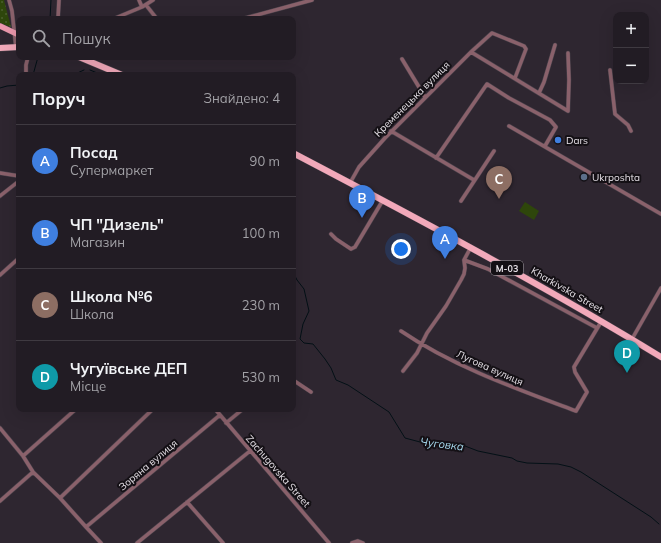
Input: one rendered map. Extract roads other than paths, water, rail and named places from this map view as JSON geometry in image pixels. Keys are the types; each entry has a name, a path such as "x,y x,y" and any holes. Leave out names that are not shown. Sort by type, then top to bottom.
{"highway":[{"path":"0,48 16,47"},
{"path":"86,60 115,72"},
{"name":"Kharkivska Street","path":"296,155 471,247 661,357"}],"main road":[{"path":"0,26 16,34"}],"street":[{"path":"8,0 16,29"},
{"path":"58,16 59,0"},
{"path":"139,0 154,16"},
{"path":"119,16 144,6 153,0"},
{"path":"253,16 312,0"},
{"name":"Кременецька вулиця","path":"350,183 359,167 391,131 492,33 524,46 526,49 515,78"},
{"path":"539,93 544,82 555,45"},
{"path":"471,52 568,111 568,52"},
{"path":"402,59 425,97"},
{"path":"26,72 27,60"},
{"path":"610,70 615,114 628,125 631,131"},
{"path":"436,158 487,84 550,120 556,127 545,146"},
{"path":"509,126 661,214"},
{"path":"391,131 474,180"},
{"path":"461,202 494,150"},
{"path":"0,173 16,176"},
{"path":"0,196 16,183"},
{"path":"331,234 336,239 351,248 355,247 383,200"},
{"path":"403,372 461,280 465,268 464,260 471,247"},
{"path":"464,260 488,269 597,328 601,322"},
{"path":"0,275 16,261"},
{"path":"632,339 661,288"},
{"name":"Лугова вулиця","path":"401,331 434,352 477,372 576,412 588,392 575,372 574,367 597,328"},
{"path":"296,382 311,392"},
{"path":"24,456 73,412"},
{"path":"60,498 150,412"},
{"name":"Zachugovska Street","path":"217,412 329,543"},
{"path":"226,423 239,412"},
{"name":"Зоряна вулиця","path":"86,527 220,416"},
{"path":"0,428 24,456 34,472 101,543"},
{"path":"137,543 250,451"},
{"path":"0,501 34,472"},
{"path":"187,502 223,543"},
{"path":"352,543 358,541 363,543"}],"waterway":[{"path":"50,16 51,0"},
{"path":"34,72 37,60"},
{"name":"Чуговка","path":"80,72 84,70"},
{"name":"Чуговка","path":"90,70 95,72"},
{"name":"Чуговка","path":"0,88 16,85"},
{"name":"Чуговка","path":"296,278 304,289 309,311 303,324 300,339 304,343 313,344 331,368 336,380 348,385 389,412 405,438 420,442 439,441 454,443 478,451 512,458 517,461 527,463 558,464 571,467 651,517 659,524"}],"place":[{"name":"Dars","path":"558,140"},
{"name":"Ukrposhta","path":"584,177"},
{"name":"Школа №6","path":"499,199"},
{"name":"ЧП \"Дизель\"","path":"362,218"},
{"name":"Посад","path":"445,259"},
{"name":"Чугуївське ДЕП","path":"627,373"}]}
